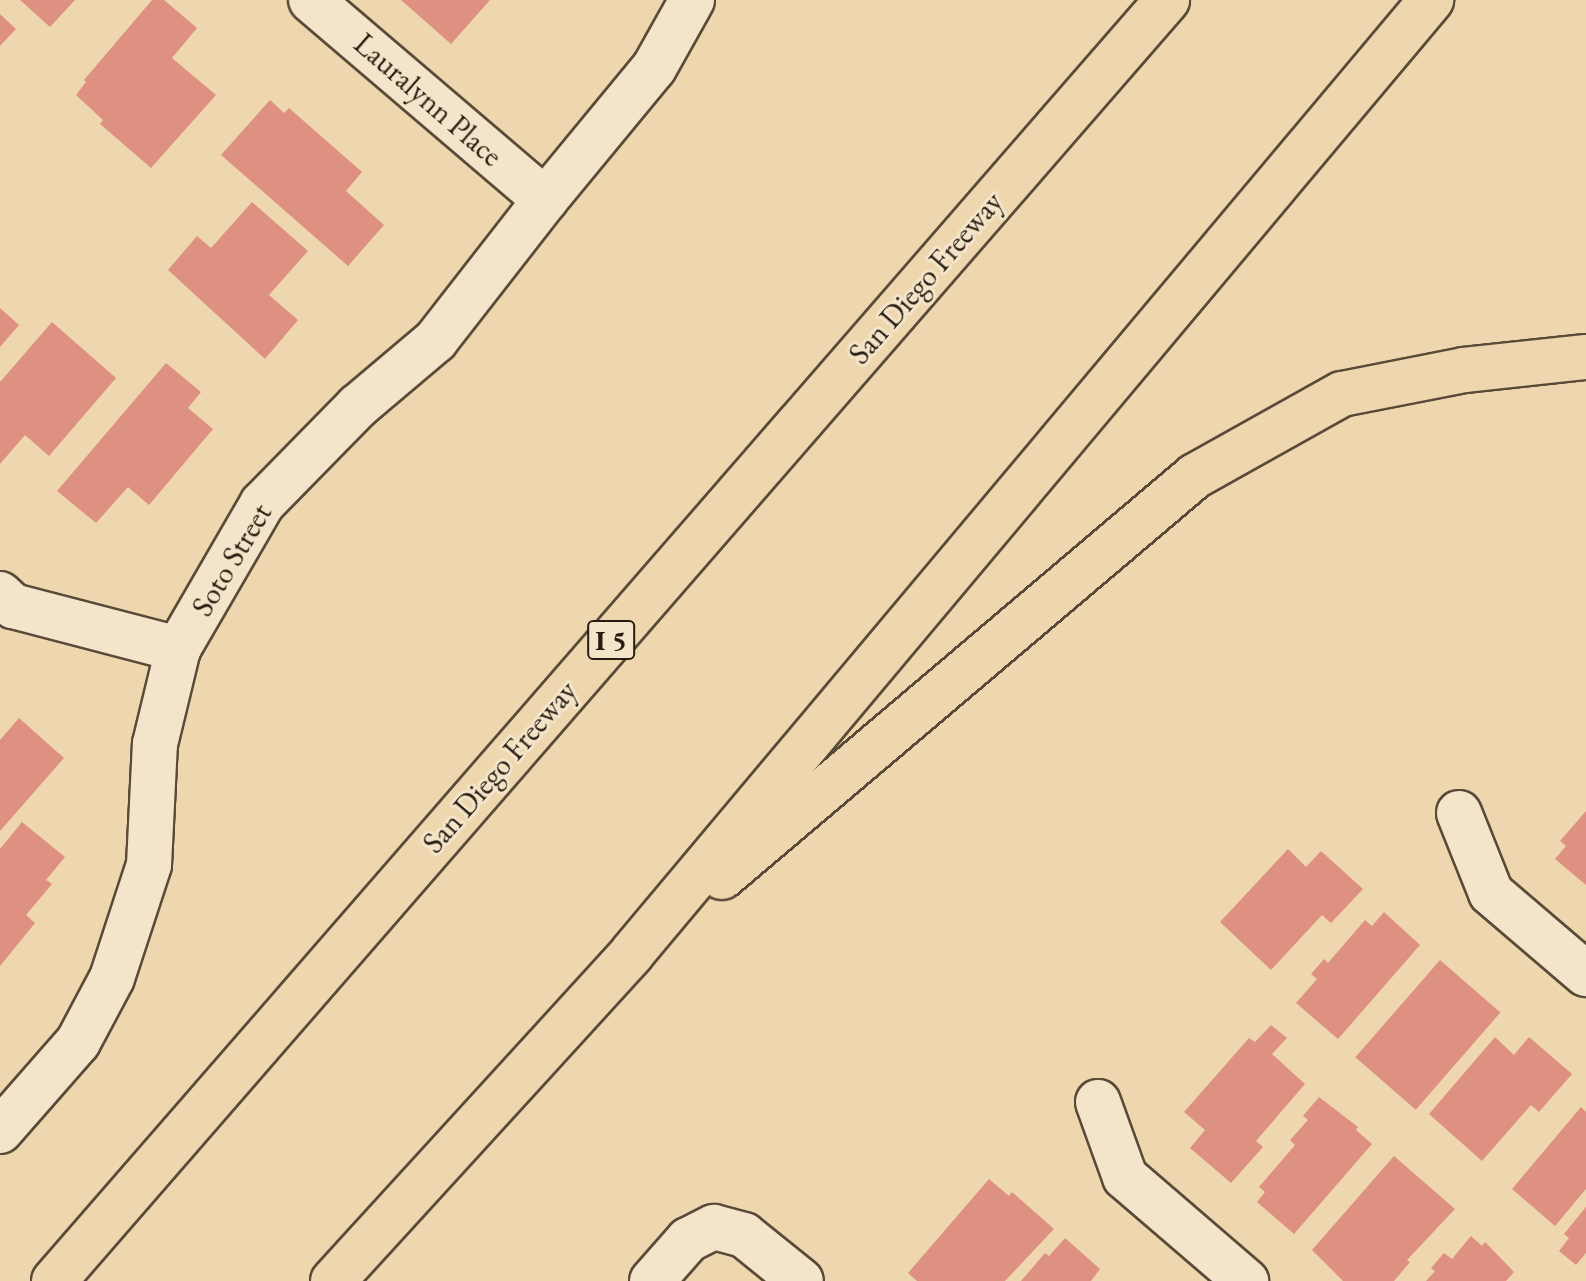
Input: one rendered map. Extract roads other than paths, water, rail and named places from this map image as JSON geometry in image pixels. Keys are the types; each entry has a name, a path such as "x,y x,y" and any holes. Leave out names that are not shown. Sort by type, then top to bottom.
{"highway":[{"name":"San Diego Freeway","path":"54,1281 1167,0"},
{"path":"333,1281 632,953 1431,0"},
{"path":"632,953 1195,476 1342,394 1464,370 1586,357"}],"street":[{"name":"Lauralynn Place","path":"311,0 545,200"},
{"name":"Soto Street","path":"0,1131 78,1042 112,978 149,865 155,744 178,649 262,504 358,406 436,340 545,200 654,68 692,0"},
{"path":"0,594 13,606 178,649"},
{"path":"1459,813 1491,893 1586,974"},
{"path":"1098,1102 1125,1177 1246,1281"},
{"path":"658,1275 688,1240 714,1227 744,1235 801,1281"}]}
